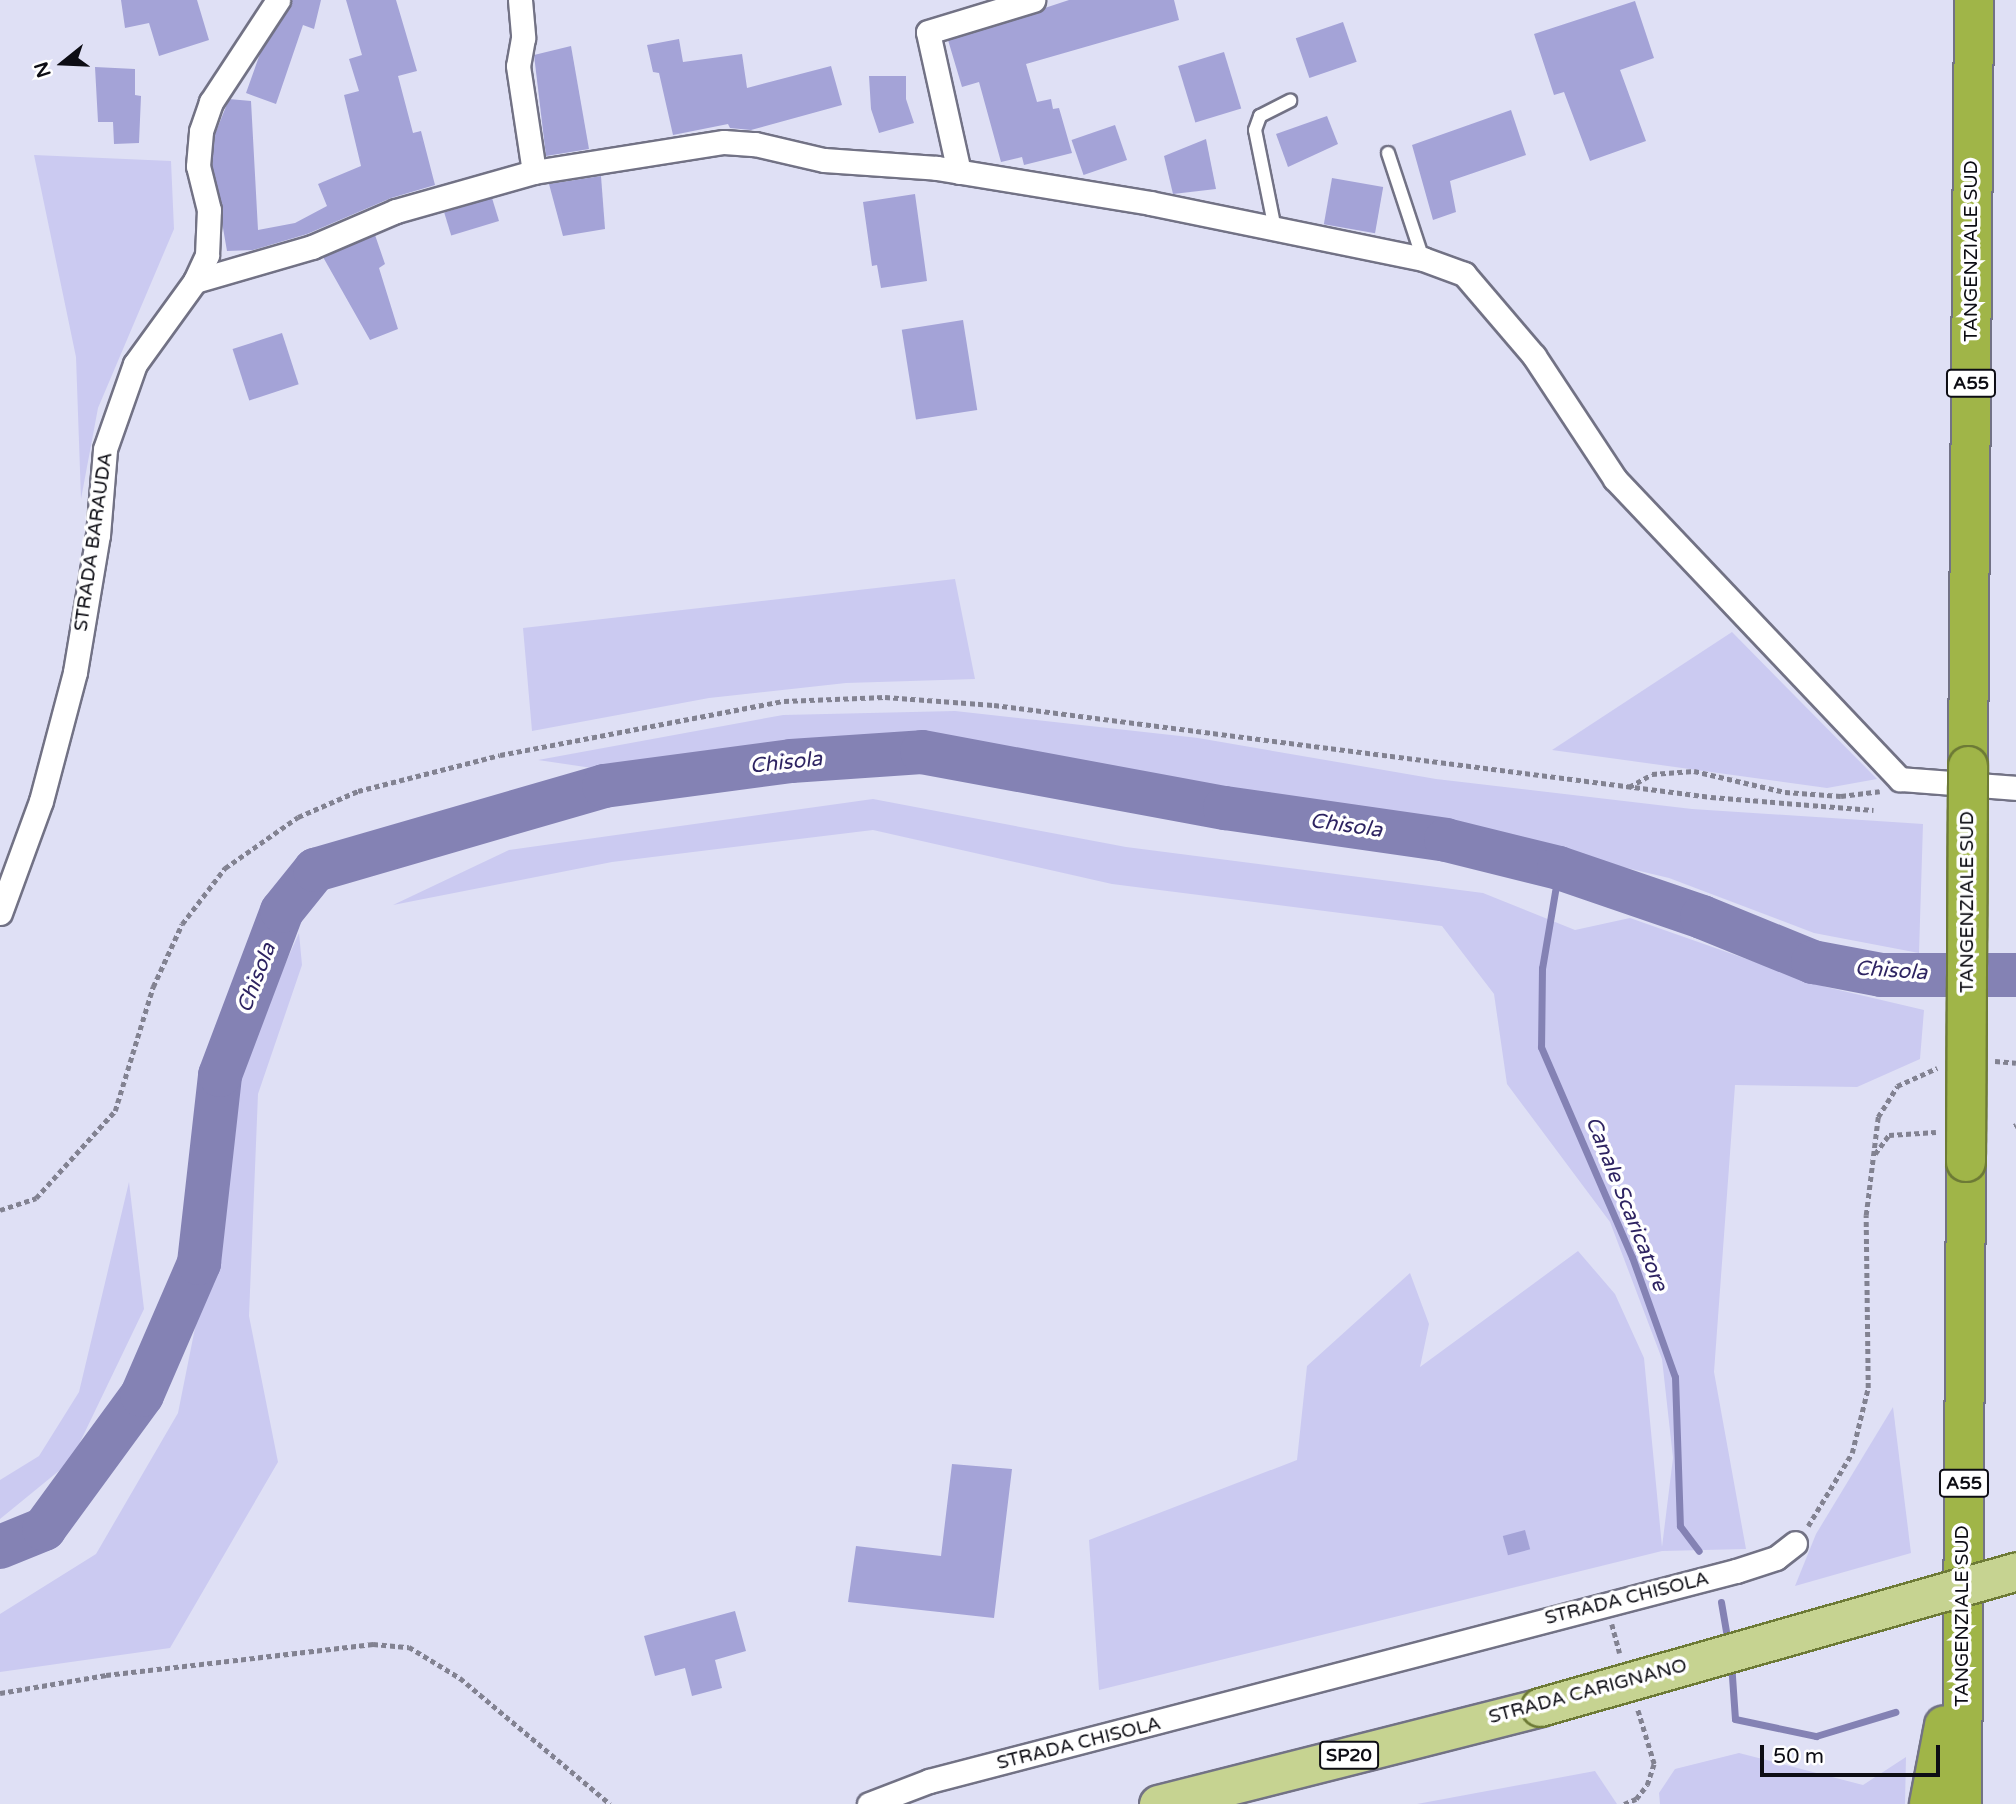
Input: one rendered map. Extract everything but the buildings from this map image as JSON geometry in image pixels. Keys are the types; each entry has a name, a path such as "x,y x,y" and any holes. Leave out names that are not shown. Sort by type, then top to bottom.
{"highway":[{"name":"TANGENZIALE SUD","path":"1962,1804 1963,1627 1957,1147 1968,766 1974,0"},
{"path":"1929,1804 1963,1627"}],"main road":[{"name":"STRADA CARIGNANO","path":"1158,1804 1540,1707 2016,1571"}],"street":[{"name":"STRADA BARAUDA","path":"0,913 41,801 75,672 98,535 105,449 135,364 195,281 207,254 209,210 198,166 201,131 211,102 278,0"},
{"path":"520,0 523,38 518,66 534,172"},
{"path":"959,172 928,32 1033,0"},
{"path":"195,281 312,247 396,211 534,172 724,142 755,144 824,160 959,172 1275,229 1423,259 1464,274 1534,356 1615,479 1900,779 2016,788"},
{"name":"STRADA CHISOLA","path":"869,1804 929,1781 1736,1571 1776,1558 1795,1544"}],"lane":[{"path":"1275,229 1255,130 1260,116 1290,102"},
{"path":"1388,153 1423,259"}],"path":[{"path":"0,1210 36,1198 115,1111 153,987 183,924 225,868 298,817 371,788 500,755 784,701 886,697 994,705 1628,787 1873,810"},
{"path":"1628,787 1652,774 1694,771 1785,792 1842,796 1876,793 1900,779"},
{"path":"1990,1062 2016,1063"},
{"path":"1795,1544 1831,1494 1852,1453 1868,1388 1866,1215 1878,1118 1897,1086 1926,1069 1951,1066"},
{"path":"1873,1157 1889,1135 1957,1147"},
{"path":"0,1693 106,1675 359,1646 409,1647 460,1678 610,1804"}],"shaded area":[{"path":"34,155 171,161 174,229 98,408 81,499 76,357"},
{"path":"955,579 975,679 846,683 709,698 532,731 523,628"},
{"path":"1732,632 1877,779 1827,788 1552,750"},
{"path":"955,711 1198,738 1436,779 1692,809 1923,824 1919,953 1814,933 1669,878 1425,820 1183,784 949,738 785,741 599,769 538,760 783,715"},
{"path":"873,799 1126,847 1483,893 1575,930 1630,918 1826,987 1924,1010 1920,1059 1857,1087 1735,1085 1714,1372 1746,1549 1662,1551 1099,1690 1089,1540 1297,1460 1307,1366 1410,1273 1429,1324 1420,1367 1578,1251 1615,1294 1644,1358 1662,1547 1673,1458 1662,1359 1610,1222 1507,1084 1494,994 1442,926 1112,884 873,830 612,862 393,905 509,850"},
{"path":"299,933 302,965 258,1094 249,1316 278,1462 170,1648 0,1672 0,1614 96,1554 178,1413 204,1283 233,1081"},
{"path":"129,1182 144,1309 71,1461 0,1519 0,1480 39,1456 79,1392"},
{"path":"1893,1407 1911,1553 1795,1586 1816,1534"},
{"path":"1739,1753 1863,1785 1906,1757 1905,1804 1660,1804 1659,1793 1675,1769"},
{"path":"1595,1771 1617,1804 1417,1804"}],"waterway":[{"name":"Chisola","path":"0,1547 44,1529 142,1395 199,1263 220,1075 282,911 315,870 604,786 791,761 922,752 1225,808 1446,840 1559,868 1702,917 1813,962 1881,975 2016,975"},
{"name":"Canale Scaricatore","path":"1559,868 1542,968 1541,1047 1632,1257 1675,1377 1680,1526 1699,1551"},
{"name":"Canale Scaricatore","path":"1721,1602 1728,1643"},
{"name":"Canale Scaricatore","path":"1731,1662 1735,1719 1816,1736 1895,1712"}]}
